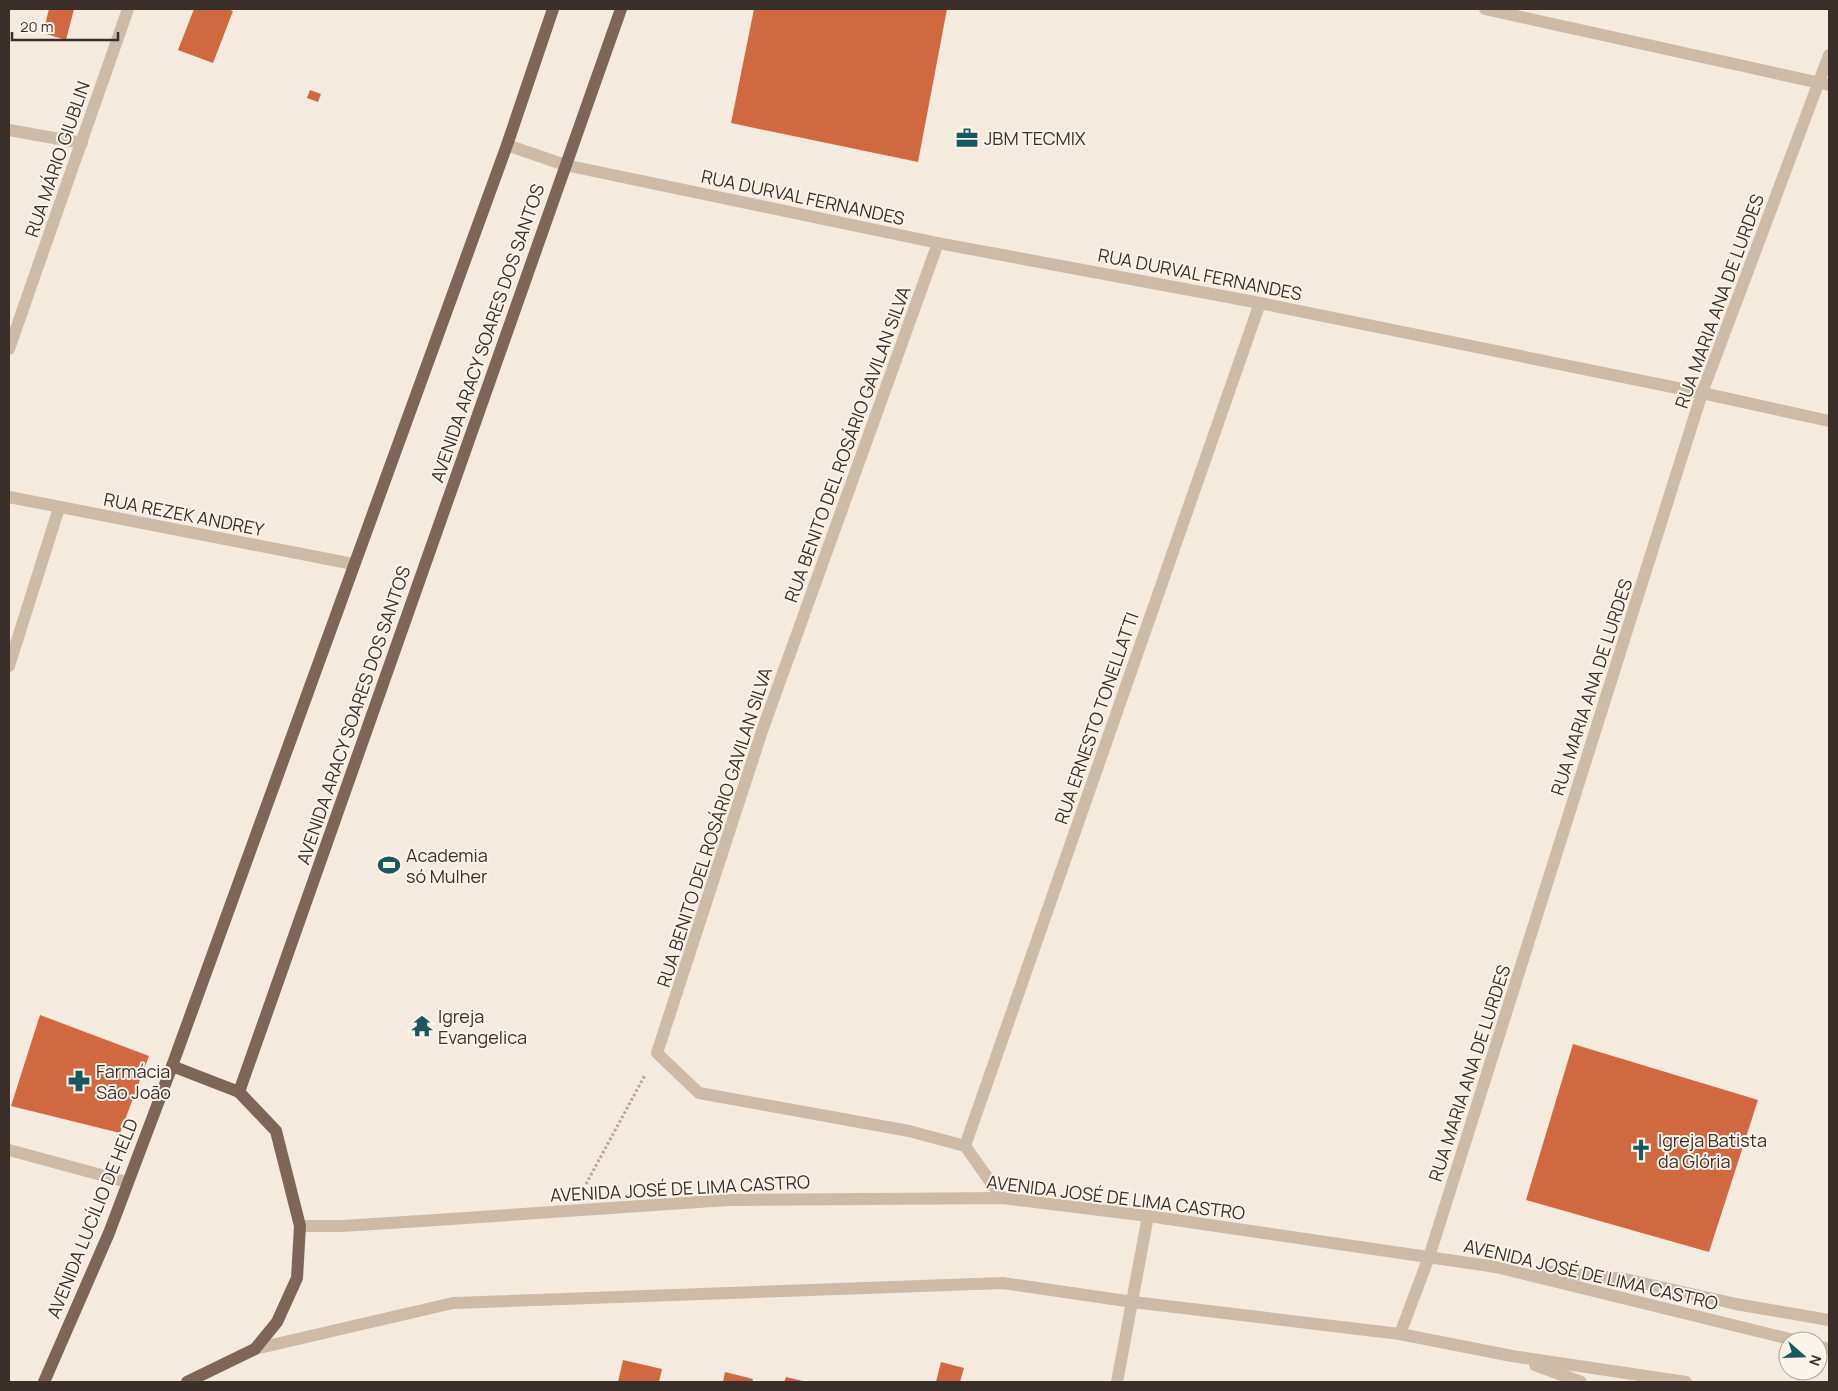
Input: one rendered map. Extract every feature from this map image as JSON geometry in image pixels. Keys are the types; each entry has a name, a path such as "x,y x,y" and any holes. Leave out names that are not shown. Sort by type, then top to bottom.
{"main road":[{"path":"187,1382 255,1349 277,1322 297,1278 300,1226 276,1131 239,1092 172,1066 507,144 553,9"},
{"name":"AVENIDA ARACY SOARES DOS SANTOS","path":"239,1092 620,9"},
{"name":"AVENIDA LUCÍLIO DE HELD","path":"44,1382 109,1233 172,1066"}],"street":[{"name":"RUA MÁRIO GIUBLIN","path":"9,349 128,9"},
{"path":"1485,9 1514,12 1824,84"},
{"name":"RUA MARIA ANA DE LURDES","path":"1400,1334 1429,1257 1702,393 1824,84 1829,54"},
{"path":"9,130 82,142"},
{"name":"RUA DURVAL FERNANDES","path":"507,144 565,165 938,243 1260,302 1829,421"},
{"name":"RUA BENITO DEL ROSÁRIO GAVILAN SILVA","path":"657,1053 762,731 938,243"},
{"name":"RUA ERNESTO TONELLATTI","path":"966,1146 1260,302"},
{"name":"RUA REZEK ANDREY","path":"9,497 354,564"},
{"path":"9,666 59,508"},
{"path":"657,1053 699,1093 909,1131 966,1146 1002,1198"},
{"path":"9,1150 127,1182"},
{"name":"AVENIDA JOSÉ DE LIMA CASTRO","path":"300,1226 342,1226 728,1200 1002,1198 1148,1216 1496,1266 1778,1336"},
{"path":"1117,1382 1148,1216"},
{"path":"1496,1266 1625,1280 1736,1304 1829,1320"},
{"path":"255,1349 454,1303 1003,1283 1133,1302 1400,1334 1512,1356 1686,1382"},
{"path":"1512,1356 1581,1382"}],"path":[{"path":"571,1211 657,1053"}],"building":[{"path":"49,9 74,9 66,40 43,33"},
{"path":"194,9 226,9 233,11 213,63 178,50"},
{"path":"754,9 947,9 918,162 731,123"},
{"path":"310,90 321,94 318,102 307,98"},
{"name":"Farmácia São João","path":"40,1015 149,1056 120,1133 11,1106"},
{"name":"Igreja Batista da Glória","path":"1573,1044 1758,1100 1709,1252 1526,1200"},
{"path":"623,1360 662,1369 659,1382 618,1382"},
{"path":"941,1362 964,1368 960,1382 936,1382"},
{"path":"725,1372 753,1379 752,1382 723,1382"},
{"path":"786,1377 803,1381 803,1382 784,1382"}],"place":[{"name":"JBM TECMIX","path":"967,138"},
{"name":"Academia só Mulher","path":"389,865"},
{"name":"Igreja Evangelica","path":"422,1026"},
{"name":"Farmácia São João","path":"79,1081"},
{"name":"Igreja Batista da Glória","path":"1641,1150"}]}
